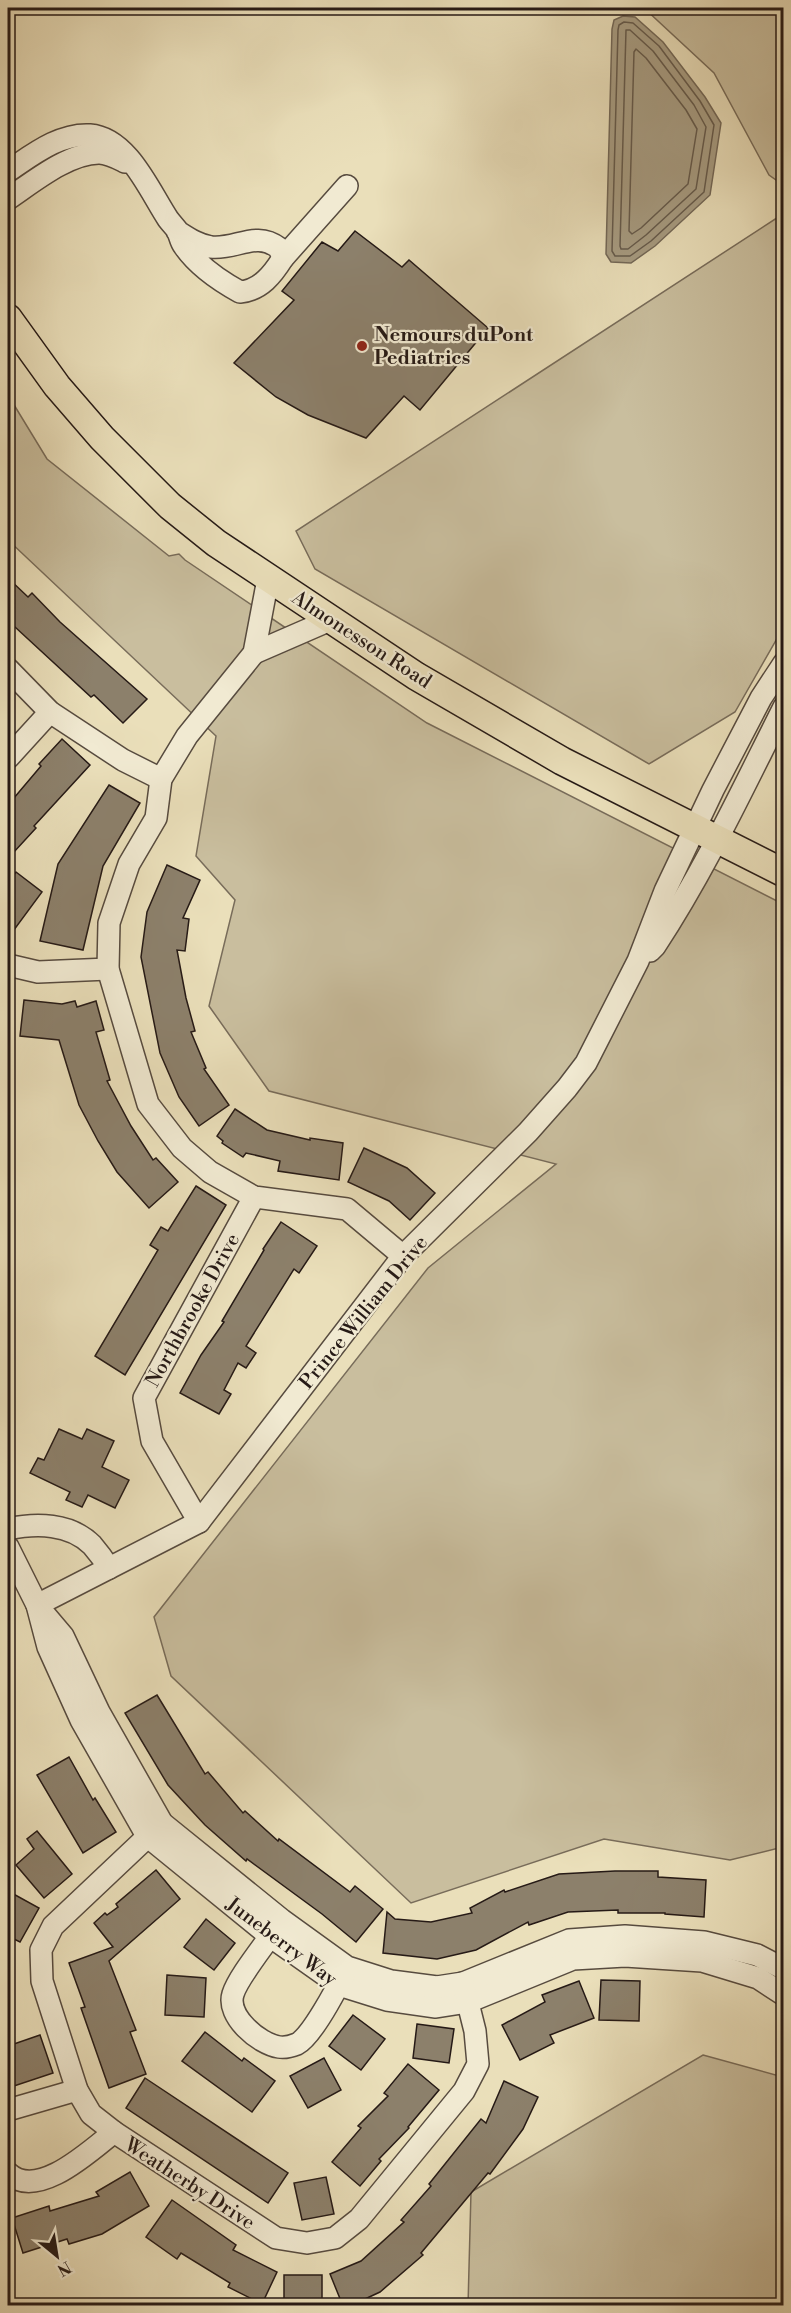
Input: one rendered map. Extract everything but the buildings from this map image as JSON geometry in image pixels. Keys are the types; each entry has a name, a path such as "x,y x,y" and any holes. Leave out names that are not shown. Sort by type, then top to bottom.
{"main road":[{"name":"Almonesson Road","path":"8,318 57,386 133,470 170,506 216,543 416,676 562,761 783,873"}],"street":[{"path":"8,171 42,149 64,139 89,135 101,137 117,148 138,170 177,231 182,245 193,257 240,292 252,290 270,277 283,258 347,186"},
{"path":"8,199 54,169 78,157 98,153 111,155 138,170"},
{"path":"177,231 209,247 223,247 254,239 264,240 279,248 283,258"},
{"path":"230,286 221,274 222,257 241,242"},
{"path":"254,653 268,579"},
{"path":"330,620 254,653 187,736 161,779 156,818 129,864 109,923 108,969 148,1104 182,1148 210,1172 254,1197 347,1209 403,1256"},
{"name":"Prince William Drive","path":"37,1605 199,1522 403,1256 528,1132 567,1088 586,1063 638,961 665,891 694,829 735,746 783,663"},
{"path":"8,669 50,712 123,760 161,779"},
{"name":"Prince William Drive","path":"638,961 655,946 718,841 783,707"},
{"path":"8,758 50,712"},
{"path":"8,965 38,972 108,969"},
{"name":"Northbrooke Drive","path":"199,1522 152,1441 144,1398 254,1197"},
{"path":"8,1529 27,1525 44,1525 79,1535 93,1546 109,1568"},
{"name":"Juneberry Way","path":"8,1547 37,1605 48,1647 154,1829 277,1928 343,1976 387,2000 436,2007 571,1949 625,1956 704,1942 780,1961"},
{"name":"Weatherby Drive","path":"154,1829 53,1926 41,1950 42,1981 77,2090 91,2114 114,2133 276,2238 307,2243 335,2238 359,2219 464,2091 478,2064 475,2031 465,1993"},
{"path":"277,1928 232,1994 234,2014 239,2022 264,2041 278,2048 299,2043 306,2037 343,1976"},
{"name":"Juneberry Way","path":"665,1949 758,1978 783,1995"},
{"path":"758,1978 780,1961"},
{"path":"8,2110 77,2090"},
{"path":"8,2173 13,2178 41,2182 80,2159 114,2133"}],"shaded area":[{"path":"644,8 783,8 784,167 779,182 769,175 714,73"},
{"path":"783,214 783,628 735,712 649,764 315,569 296,531"},
{"path":"8,395 47,459 169,556 179,554 427,723 783,904 783,1847 730,1860 604,1839 411,1903 171,1676 154,1617 428,1268 556,1164 269,1091 209,1006 235,900 196,856 216,736 8,540"},
{"path":"703,2055 783,2077 783,2305 468,2306 471,2192"}],"water":[{"path":"623,16 635,17 663,42 705,97 721,123 710,195 655,246 631,263 611,262 606,254 612,29 614,20"}],"place":[{"name":"Nemours duPont Pediatrics","path":"362,346"}]}
